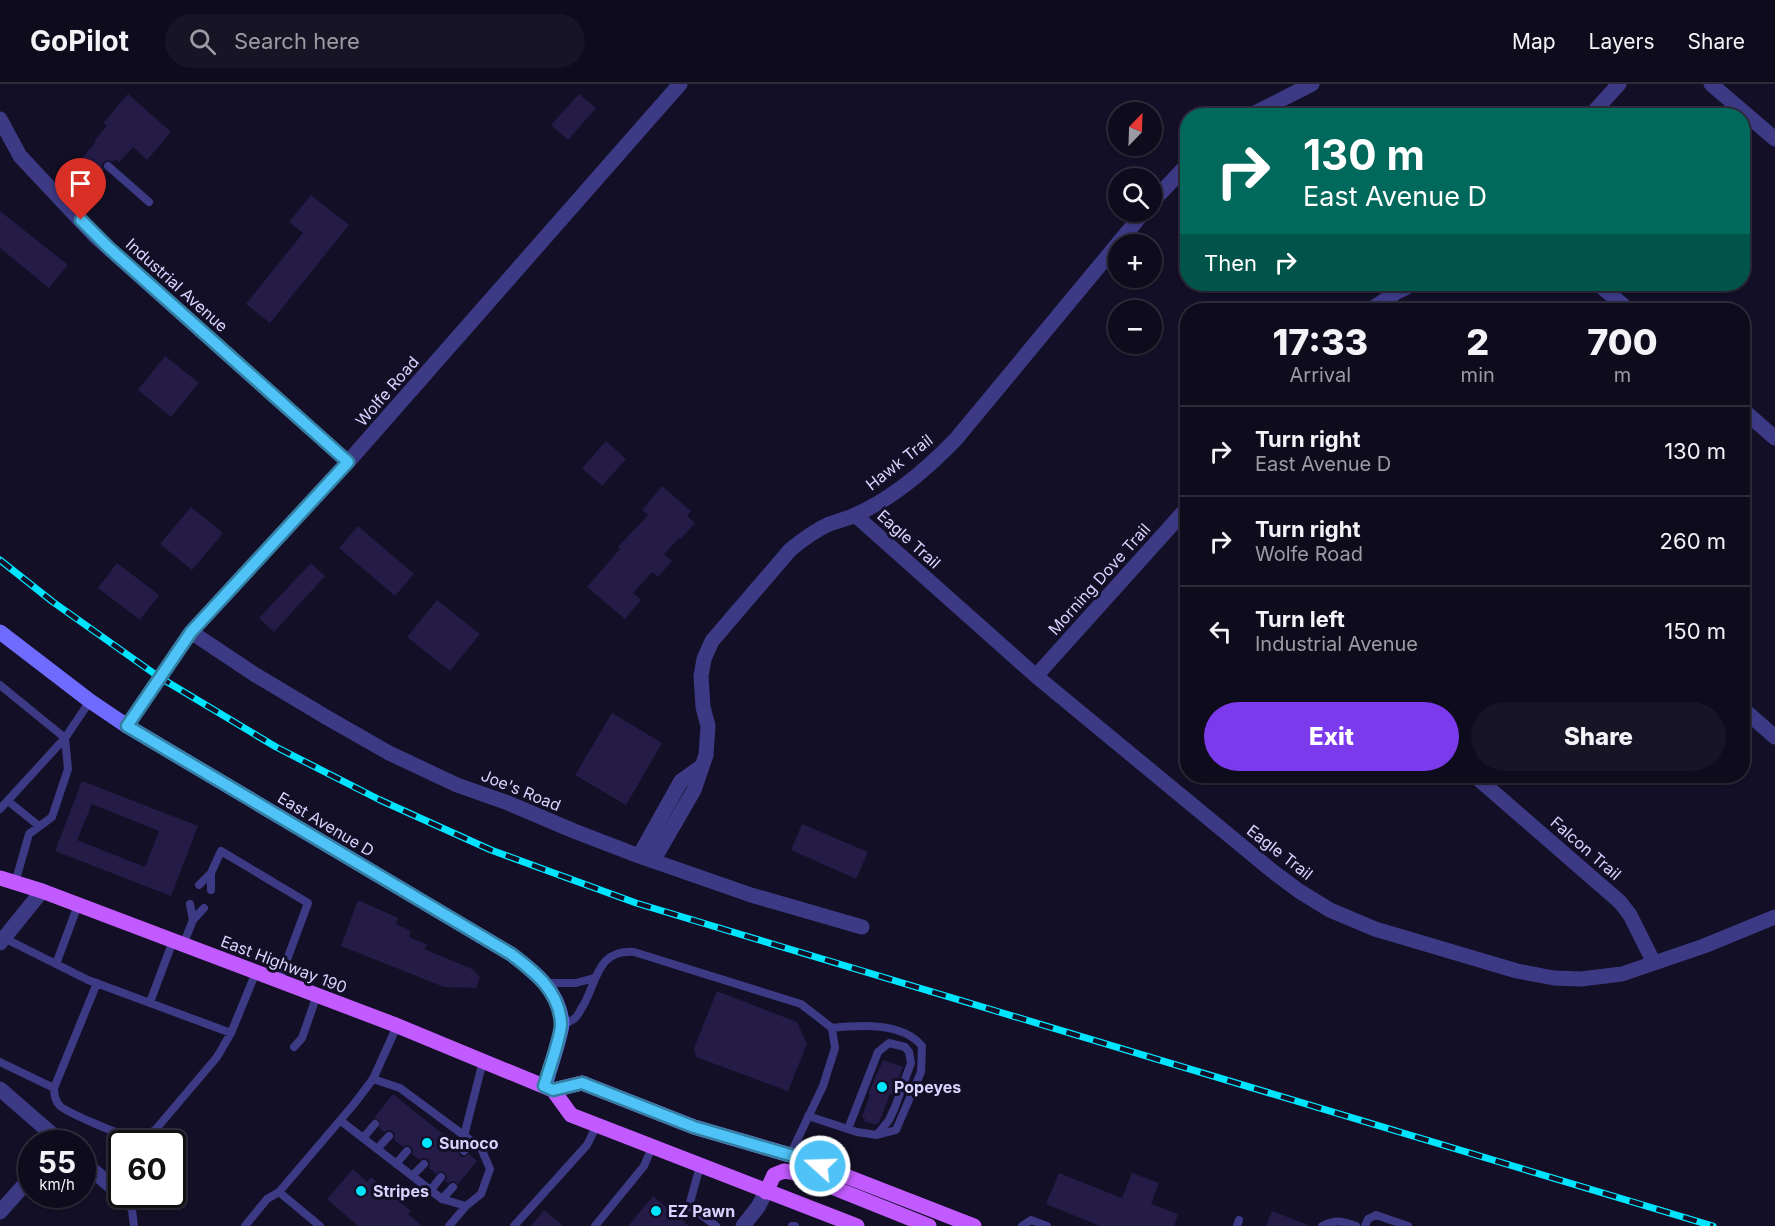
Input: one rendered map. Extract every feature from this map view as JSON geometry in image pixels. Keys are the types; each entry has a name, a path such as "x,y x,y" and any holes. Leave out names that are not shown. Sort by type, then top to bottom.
{"main road":[{"name":"East Avenue D","path":"0,632 90,701 127,726 511,954 545,983 557,1006 562,1025"},
{"name":"East Highway 190","path":"7,880 42,891 317,995 549,1088"},
{"path":"549,1088 562,1025"},
{"path":"549,1088 582,1083 694,1127 790,1155 969,1224"},
{"path":"549,1088 571,1115 846,1224"},
{"path":"766,1192 774,1175 784,1172 797,1173 930,1226 969,1224"}],"street":[{"name":"Wolfe Road","path":"127,726 191,632 348,462 680,84"},
{"path":"1265,108 1312,84"},
{"path":"1597,108 1619,84"},
{"path":"1711,84 1738,108"},
{"path":"1750,118 1775,140"},
{"name":"Industrial Avenue","path":"0,119 20,156 96,237 348,462"},
{"path":"1162,192 1180,173"},
{"name":"Hawk Trail","path":"646,858 681,781 702,766 706,755 708,726 701,676 704,659 712,641 790,550 826,525 855,515 893,494 940,455 956,439 1136,222"},
{"path":"1380,303 1399,291"},
{"path":"1606,291 1621,303"},
{"path":"1750,416 1775,438"},
{"name":"Eagle Trail","path":"855,515 1036,676 1271,870 1330,910 1375,930 1518,971 1554,978 1581,979 1622,974 1775,917"},
{"name":"Morning Dove Trail","path":"1036,676 1180,522"},
{"name":"Joe's Road","path":"191,632 254,674 389,753 457,785 646,858 751,895 862,927"},
{"path":"1750,715 1775,737"},
{"name":"Falcon Trail","path":"1483,783 1620,902 1630,915 1654,963"},
{"path":"2,940 42,891"},
{"path":"0,1089 46,1130"},
{"path":"96,1173 108,1183"},
{"path":"0,1212 18,1192"},
{"path":"743,1226 766,1192"}],"lane":[{"path":"108,166 149,202"},
{"path":"0,685 65,738 68,769 52,817 29,834 7,880"},
{"path":"0,809 65,738 90,701"},
{"path":"8,801 39,826"},
{"path":"198,885 211,873 221,851 308,903 279,981"},
{"path":"211,873 211,890"},
{"path":"190,904 193,920"},
{"path":"56,964 78,905"},
{"path":"150,1002 178,943 204,908"},
{"path":"2,940 97,983 231,1032"},
{"path":"562,1025 576,1018 588,997 594,978 607,959 621,951 634,952 801,1004 832,1028 835,1048 824,1086 790,1155"},
{"path":"97,983 54,1088 54,1094 65,1110 130,1137 144,1137 156,1129 217,1057 231,1032 256,972"},
{"path":"545,983 576,983 594,978"},
{"path":"294,1047 302,1038 317,995"},
{"path":"244,1226 267,1199 279,1192 373,1079 397,1026"},
{"path":"808,1116 848,1129 877,1135 896,1130 921,1072 922,1046 915,1037 884,1028 848,1026 832,1028"},
{"path":"848,1129 878,1052 889,1043 905,1047 909,1052 911,1063 889,1120 877,1135"},
{"path":"464,1136 483,1061"},
{"path":"0,1062 54,1088"},
{"path":"373,1079 418,1102 481,1148 490,1169 481,1194 466,1206 449,1226"},
{"path":"412,1109 418,1102"},
{"path":"430,1124 436,1115"},
{"path":"340,1121 430,1191 442,1199 466,1206"},
{"path":"363,1138 375,1124"},
{"path":"514,1226 587,1145 597,1125"},
{"path":"446,1136 453,1127"},
{"path":"377,1149 389,1136"},
{"path":"464,1151 471,1141"},
{"path":"595,1226 645,1166 652,1147"},
{"path":"396,1164 407,1151"},
{"path":"476,1160 483,1152"},
{"path":"412,1176 424,1164"},
{"path":"700,1166 689,1206 716,1226"},
{"path":"430,1191 441,1177"},
{"path":"442,1199 453,1187"},
{"path":"279,1192 320,1226"},
{"path":"130,1208 134,1226"},
{"path":"1365,1226 1368,1219 1376,1215 1408,1226"},
{"path":"1022,1226 1031,1220 1047,1226"},
{"path":"1322,1226 1332,1221 1346,1222 1356,1226"}],"building":[{"path":"128,94 171,132 147,160 133,147 119,162 115,159 112,162 109,160 104,162 102,165 104,171 101,174 82,158 107,126 103,123"},
{"path":"579,94 596,108 568,140 551,125"},
{"path":"311,195 349,225 270,323 246,304 303,233 289,222"},
{"path":"0,211 68,265 49,288 0,248"},
{"path":"165,356 199,383 171,417 138,390"},
{"path":"606,441 626,459 602,486 582,468"},
{"path":"662,486 691,511 687,516 695,523 664,554 672,561 658,577 652,572 633,593 641,600 625,619 587,587 620,549 618,547 648,515 642,510"},
{"path":"191,507 223,533 192,570 160,544"},
{"path":"358,526 414,574 395,596 339,548"},
{"path":"117,563 159,595 140,620 98,588"},
{"path":"311,563 325,576 274,632 259,618"},
{"path":"437,600 480,634 450,671 407,637"},
{"path":"612,713 662,743 626,805 575,775"},
{"path":"82,781 198,826 171,896 55,851","holes":["92,804 159,831 145,867 77,840"]},
{"path":"802,824 868,852 856,879 791,850"},
{"path":"358,900 398,918 396,924 411,931 409,937 428,945 424,949 472,969 480,977 476,988 444,987 341,946"},
{"path":"717,991 797,1022 807,1044 788,1091 696,1057 694,1048"},
{"name":"Popeyes","path":"883,1060 903,1067 879,1123 876,1125 864,1121 865,1118 862,1117 870,1095 868,1094"},
{"name":"Sunoco","path":"393,1094 459,1147 460,1156 464,1157 469,1154 477,1161 458,1184 454,1181 448,1183 445,1181 447,1177 445,1173 441,1171 436,1174 429,1168 428,1159 419,1160 412,1154 413,1150 410,1146 403,1147 394,1140 393,1131 384,1132 379,1128 380,1121 374,1118"},
{"name":"Stripes","path":"353,1169 367,1182 371,1177 411,1211 408,1214 422,1226 358,1226 327,1199"},
{"path":"1059,1173 1122,1198 1132,1173 1159,1183 1151,1204 1178,1214 1174,1226 1100,1226 1046,1204"},
{"name":"EZ Pawn","path":"653,1196 689,1226 628,1226"},
{"path":"544,1210 563,1226 531,1226"},
{"path":"1272,1211 1308,1225 1266,1226"}],"railway":[{"path":"0,560 53,602 159,677 276,747 380,800 491,850 636,903 1713,1226"}],"place":[{"name":"Popeyes","path":"882,1087"},
{"name":"Sunoco","path":"427,1143"},
{"name":"Stripes","path":"361,1191"},
{"name":"EZ Pawn","path":"656,1211"}],"route":[{"path":"81,220 96,237 348,462 191,632 127,726 511,954 532,970 548,987 557,1006 562,1025 544,1086 553,1090 582,1083 694,1127 820,1166"}]}
